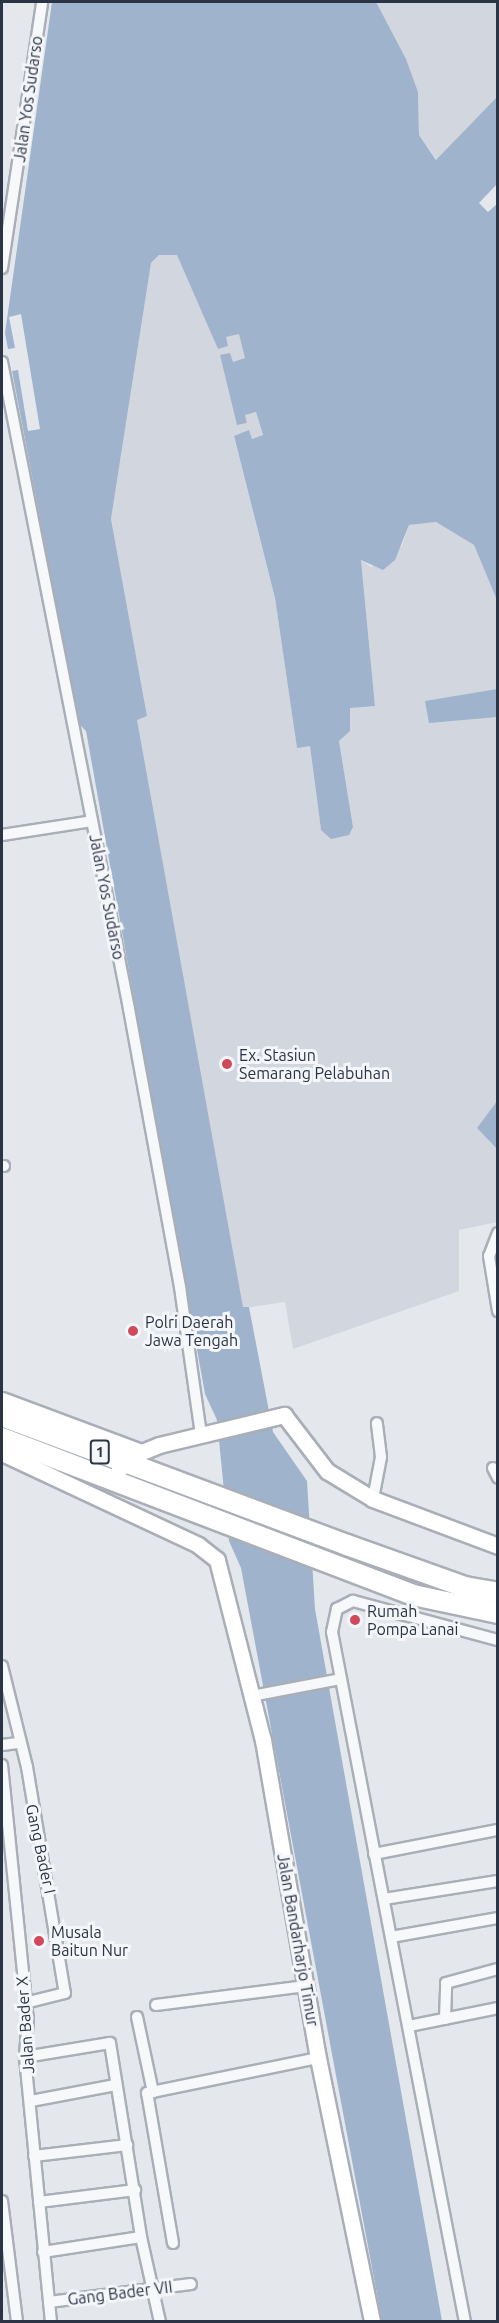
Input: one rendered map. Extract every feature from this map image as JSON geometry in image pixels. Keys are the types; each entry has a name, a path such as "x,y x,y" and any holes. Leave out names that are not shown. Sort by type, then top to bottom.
{"highway":[{"name":"1","path":"2,1416 199,1490 345,1555 413,1595 498,1613"},
{"name":"1","path":"2,1438 72,1474 115,1482 191,1509 345,1555 465,1587 498,1593"}],"street":[{"name":"Jalan Yos Sudarso","path":"2,268 42,2"},
{"name":"Jalan Yos Sudarso","path":"2,362 93,821 180,1287 201,1434"},
{"path":"2,836 93,821"},
{"path":"498,1233 489,1256 498,1311"},
{"path":"2,1400 141,1452"},
{"path":"115,1482 122,1460 141,1452 217,1429 284,1415 327,1471 373,1499 498,1546"},
{"path":"373,1499 381,1457 377,1423"},
{"path":"2,1453 72,1474"},
{"name":"Jalan Bandarharjo Timur","path":"72,1474 98,1501 208,1549 217,1560 256,1695 318,2058 372,2322"},
{"path":"465,2322 332,1632 337,1609 346,1602 498,1640"},
{"name":"Gang Bader I","path":"2,1666 50,1888 65,1994 25,2003"},
{"path":"256,1695 340,1679"},
{"path":"2,1745 18,1743"},
{"name":"Jalan Bader X","path":"2,1765 25,2003 25,2057 51,2322"},
{"path":"375,1854 498,1830"},
{"path":"384,1899 498,1881"},
{"path":"391,1937 498,1918"},
{"path":"446,2019 446,1983 498,1968"},
{"path":"156,2005 306,1986"},
{"path":"409,2026 498,2008"},
{"path":"137,2017 153,2092"},
{"path":"25,2057 110,2043 141,2237 156,2289 160,2322"},
{"path":"173,2243 147,2094 318,2058"},
{"path":"31,2101 116,2085"},
{"path":"34,2156 127,2145"},
{"path":"39,2202 135,2190"},
{"path":"2,2202 6,2274 17,2322"},
{"path":"43,2252 141,2237"},
{"name":"Gang Bader VII","path":"49,2302 191,2284"}],"shaded area":[{"path":"376,2 497,2 497,97 437,160 419,135 418,92"},
{"path":"159,255 177,255 181,260 218,349 226,337 239,333 246,358 233,362 237,425 247,423 245,415 256,412 263,436 252,439 249,431 234,437 275,598 297,747 310,746 321,830 353,827 339,741 350,731 350,708 375,705 361,560 371,567 402,546 409,525 436,522 474,545 498,600 497,689 426,702 497,717 497,1101 477,1128 497,1149 497,1222 459,1230 459,1291 293,1349 285,1302 243,1308 136,719 147,716 111,519 151,263"}],"water":[{"path":"52,2 376,2 406,59 418,92 419,135 436,160 497,97 497,184 479,203 488,212 498,203 497,600 474,545 436,522 409,525 395,560 383,570 361,560 375,706 350,708 350,731 339,741 353,827 349,835 331,839 321,830 310,746 297,748 275,598 234,436 249,430 252,439 263,435 256,412 245,415 247,423 237,425 220,355 230,353 233,362 245,358 239,334 226,337 228,346 218,349 177,255 159,255 151,263 111,519 147,716 137,720 243,1307 249,1307 273,1432 307,1481 315,1609 442,2321 382,2321 241,1568 229,1541 217,1420 205,1394 86,731 79,724 12,371 18,370 28,431 40,429 21,314 9,317 15,348 8,349 5,333"},
{"path":"497,689 497,717 429,723 425,701"},
{"path":"497,1101 497,1149 477,1128"}],"place":[{"name":"Ex. Stasiun Semarang Pelabuhan","path":"227,1064"},
{"name":"Polri Daerah Jawa Tengah","path":"133,1331"},
{"name":"Rumah Pompa Lanai","path":"355,1620"},
{"name":"Musala Baitun Nur","path":"39,1941"}]}
